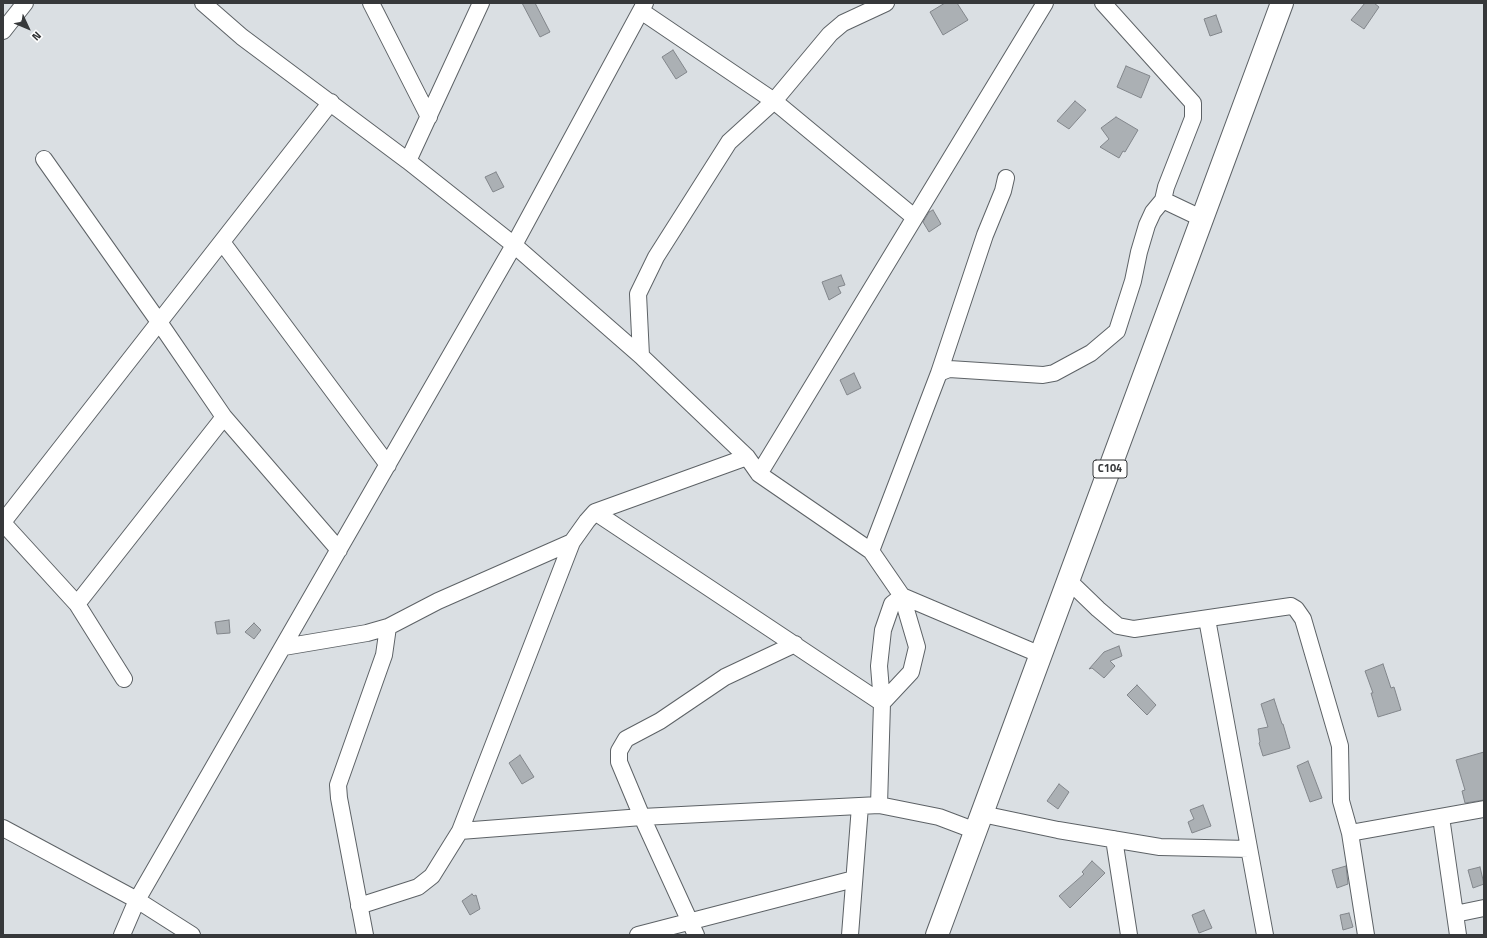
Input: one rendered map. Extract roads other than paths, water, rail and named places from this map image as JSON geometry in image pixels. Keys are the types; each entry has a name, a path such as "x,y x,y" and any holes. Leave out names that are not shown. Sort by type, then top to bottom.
{"highway":[{"name":"C104","path":"937,935 1069,582 1282,3"}],"street":[{"path":"3,31 25,3"},
{"path":"203,3 242,37 331,102 514,245 640,356 747,457 759,474 871,551 902,596 917,647 910,672 882,703"},
{"path":"371,3 428,117"},
{"path":"408,162 481,3"},
{"path":"640,356 638,294 652,263 729,142 774,102 830,34 843,23 886,3"},
{"path":"759,474 1045,3"},
{"path":"939,373 950,369 1042,375 1054,374 1091,353 1117,331 1133,281 1139,252 1147,225 1153,212 1164,200 1166,187 1193,118 1193,103 1103,3"},
{"path":"122,935 137,900 514,245 643,7 774,102 914,217"},
{"path":"124,679 77,604 3,522 331,102"},
{"path":"44,159 224,417 339,550"},
{"path":"871,551 939,373 985,235 1003,191 1006,178"},
{"path":"1164,200 1203,219"},
{"path":"222,242 388,465"},
{"path":"77,604 224,417"},
{"path":"359,906 418,887 432,876 460,831 572,542 587,521 595,512 747,457"},
{"path":"595,512 882,703"},
{"path":"284,647 367,633 388,627 438,601 572,542"},
{"path":"1069,582 1118,626 1124,628 1134,629 1291,606 1296,609 1303,619 1340,746 1341,801 1350,833 1366,935"},
{"path":"902,596 1041,655"},
{"path":"879,805 882,703 879,666 884,630 892,604 902,596"},
{"path":"1207,619 1265,935"},
{"path":"364,935 338,785 384,655 388,627"},
{"path":"693,928 642,817 619,762 619,751 626,739 660,721 725,676 794,644"},
{"path":"460,831 642,817 879,805 979,823 1058,830 1160,847 1249,849"},
{"path":"850,935 860,806"},
{"path":"1350,833 1484,809"},
{"path":"1441,816 1458,935"},
{"path":"3,828 137,900 192,935"},
{"path":"1114,839 1129,935"},
{"path":"638,935 693,928 854,879"},
{"path":"1455,914 1484,908"}]}
